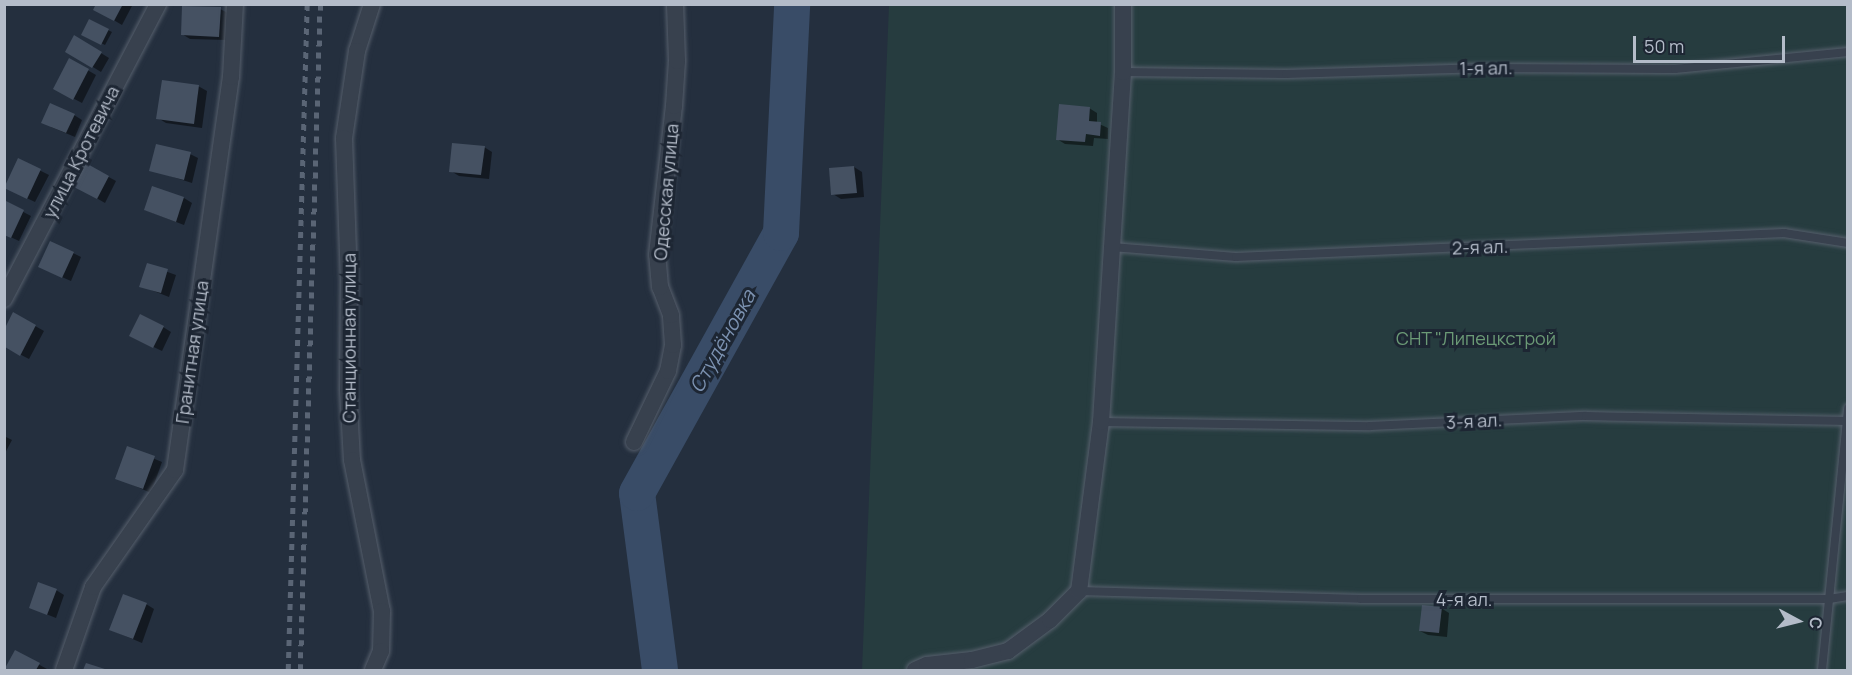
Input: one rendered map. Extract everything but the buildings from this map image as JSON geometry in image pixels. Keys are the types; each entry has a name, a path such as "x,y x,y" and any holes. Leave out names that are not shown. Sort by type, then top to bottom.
{"street":[{"name":"улица Кротевича","path":"4,299 158,4"},
{"name":"Гранитная улица","path":"64,670 93,587 175,470 231,77 235,4"},
{"name":"Станционная улица","path":"372,4 357,51 344,138 349,278 348,389 352,460 382,611 381,651 373,670"},
{"name":"Одесская улица","path":"634,442 668,371 673,345 671,315 660,286 657,255 674,106 677,61 675,4"},
{"path":"915,670 927,665 972,660 1008,651 1050,620 1080,591 1101,422 1123,72 1123,4"}],"lane":[{"name":"1-я ал.","path":"1123,72 1286,74 1485,68 1675,69 1848,52"},
{"name":"2-я ал.","path":"1112,248 1236,257 1784,233 1848,243"},
{"path":"1822,670 1848,408"},
{"name":"3-я ал.","path":"1101,422 1370,426 1586,416 1847,421"},
{"name":"4-я ал.","path":"1080,591 1361,599 1829,598 1848,596"}],"green space":[{"name":"СНТ \"Липецкстрой","path":"889,5 1847,5 1847,670 862,670"}],"waterway":[{"name":"Студёновка","path":"660,670 637,493 781,233 792,4"}],"railway":[{"path":"288,670 307,4"},
{"path":"300,670 320,4"}]}
